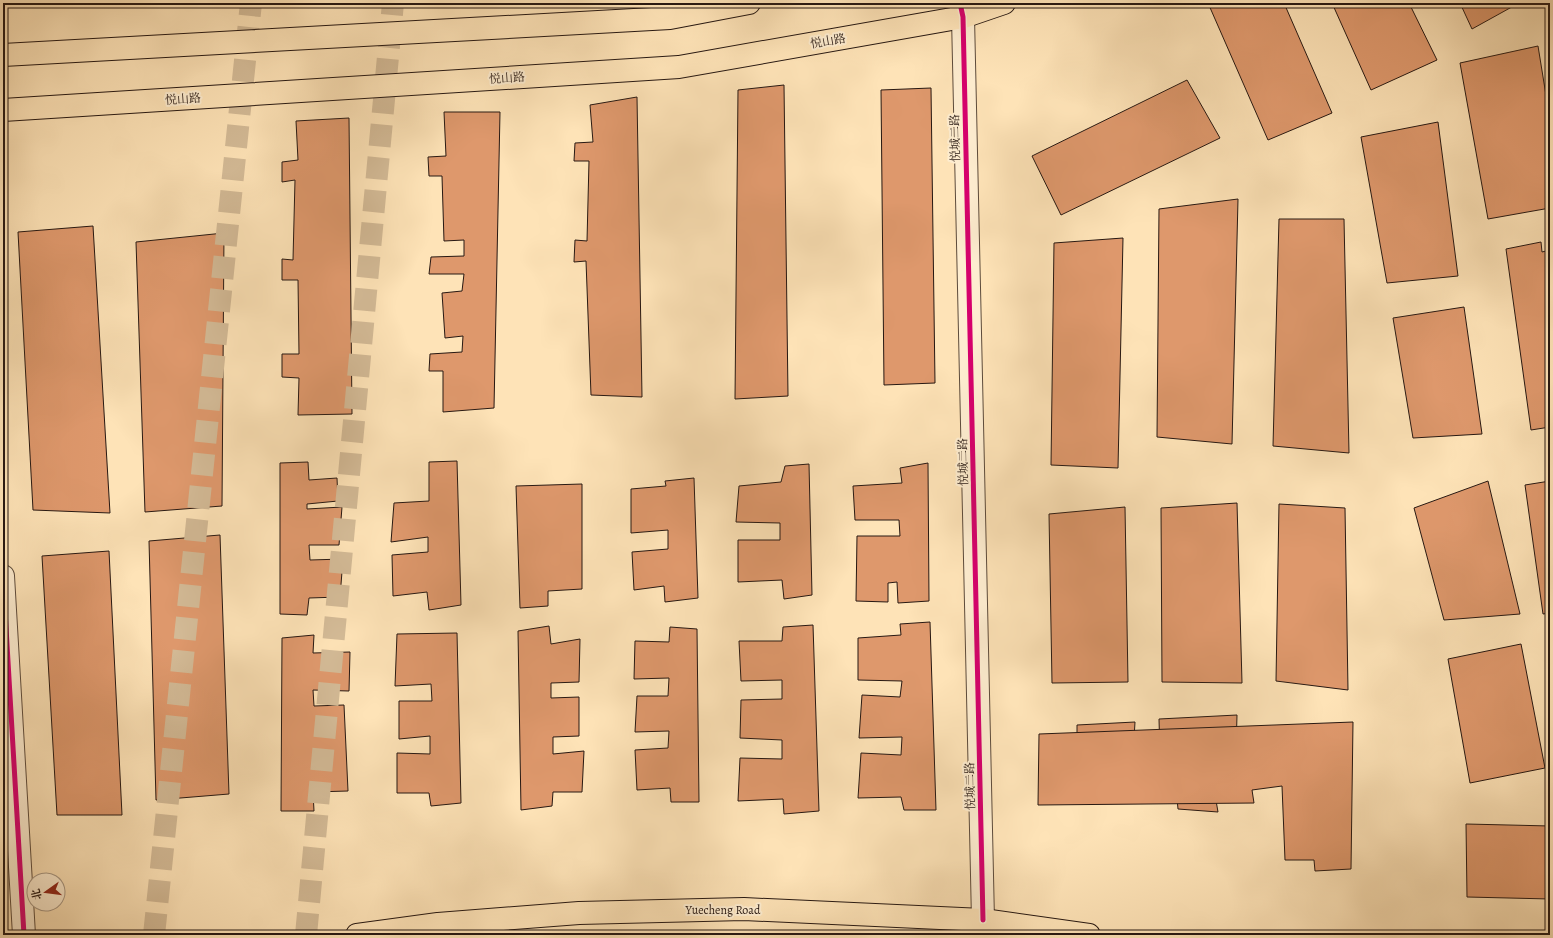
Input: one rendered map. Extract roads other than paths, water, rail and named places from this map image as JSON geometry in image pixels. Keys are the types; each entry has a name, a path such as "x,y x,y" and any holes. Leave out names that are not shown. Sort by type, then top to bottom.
{"main road":[{"path":"3,55 670,18 749,3"},
{"name":"悦山路","path":"3,110 680,67 962,10 1004,3"},
{"name":"Yuecheng Road","path":"357,935 438,924 587,912 744,909 983,920 1089,935"}],"street":[{"name":"悦城二路","path":"962,10 983,920"},
{"path":"3,576 24,935"}],"tunnel":[{"path":"154,935 251,3"},
{"path":"306,935 393,3"}]}
